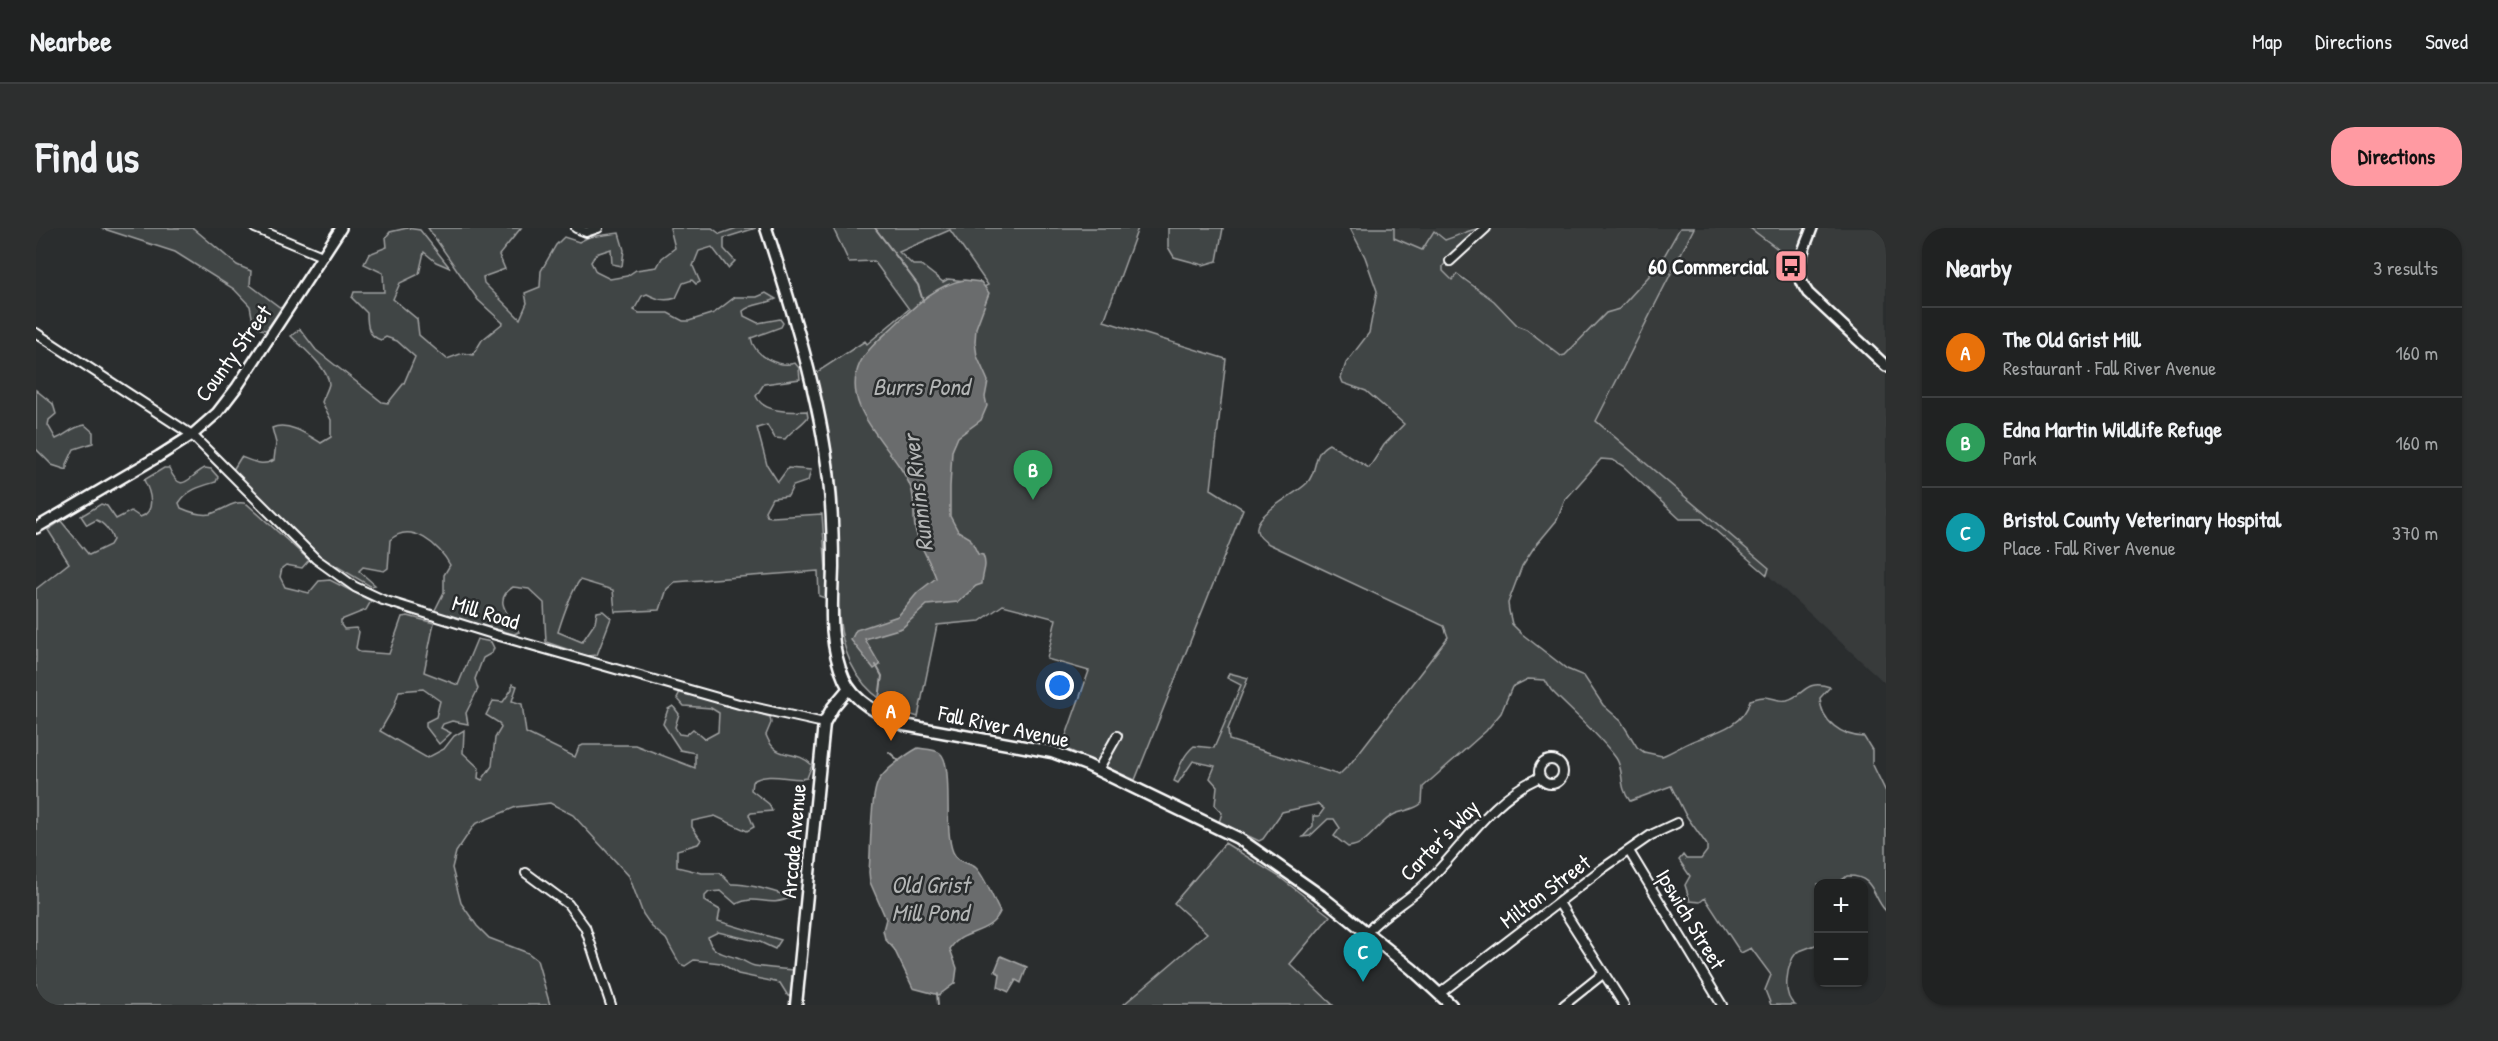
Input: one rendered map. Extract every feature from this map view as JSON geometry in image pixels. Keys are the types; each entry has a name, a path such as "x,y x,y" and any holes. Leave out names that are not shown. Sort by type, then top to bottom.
{"main road":[{"name":"Fall River Avenue","path":"766,228 785,287 825,447 833,536 834,652 849,688 882,715 904,725 1052,752 1098,770 1238,838 1299,878 1367,932 1451,1005"},
{"name":"Arcade Avenue","path":"796,1005 824,723 833,706 849,688"}],"street":[{"path":"255,228 322,256"},
{"name":"County Street","path":"36,528 192,435 217,413 237,387 341,228"},
{"path":"578,229 586,232 597,228"},
{"path":"1450,261 1486,228"},
{"path":"1812,228 1798,268 1799,281 1808,293 1886,366"},
{"name":"Mill Road","path":"36,333 192,435 316,559 356,587 383,600 740,704 824,723"},
{"path":"1098,770 1117,736"},
{"name":"Carter's Way","path":"1367,932 1382,917 1423,886 1507,795 1540,777"},
{"name":"Milton Street","path":"1439,994 1629,850 1651,835 1677,823"},
{"name":"Ipswich Street","path":"1629,850 1722,1005"},
{"path":"526,873 568,904 585,927 611,1005"},
{"path":"1559,903 1624,1005"},
{"path":"1564,1005 1604,973"}],"shaded area":[{"path":"101,228 193,228 237,265 251,271 250,285 282,309 266,330 260,329 253,322 250,306 234,289 175,252"},
{"path":"407,228 420,230 450,268 436,262 424,252 419,274 400,283 393,299 417,319 419,335 447,359 463,353 473,355 482,340 503,323 478,300 428,228 521,228 499,255 505,269 483,277 484,283 520,319 527,303 525,293 540,287 541,271 556,245 564,237 579,242 589,237 619,233 624,250 622,266 612,264 611,249 596,254 591,262 596,272 610,279 627,276 636,270 657,267 662,258 675,248 670,228 712,228 720,234 737,228 756,228 724,238 724,249 735,261 728,268 712,247 699,251 693,266 700,282 696,284 692,280 683,283 676,298 668,300 647,294 642,296 634,310 639,313 668,313 683,321 689,321 714,313 735,297 757,297 766,293 776,299 747,308 743,311 744,316 758,323 780,319 783,323 781,327 751,338 753,344 768,359 782,364 795,363 799,368 800,379 764,384 756,396 765,406 786,411 807,411 808,417 785,439 775,438 767,425 757,428 767,465 778,482 788,468 811,470 808,481 793,486 788,496 772,498 765,511 767,516 772,517 822,514 828,599 819,596 818,571 675,582 667,589 660,610 615,612 613,590 580,580 570,598 558,632 582,642 595,623 597,612 603,611 611,618 597,655 587,656 546,642 544,603 529,589 513,587 503,598 504,608 519,632 514,634 434,612 444,592 444,575 450,565 432,543 416,534 398,535 390,540 388,568 384,571 363,567 359,571 375,585 370,586 321,557 233,470 241,457 262,463 274,460 276,443 272,428 285,426 321,443 331,437 331,420 322,402 329,384 328,378 314,358 291,336 300,329 316,350 382,402 388,403 404,383 415,357 397,341 386,337 381,340 373,336 368,326 367,313 352,298 354,292 384,292 383,273 364,264 369,254 387,247 386,237 390,232"},
{"path":"833,228 1138,228 1104,321 1226,359 1211,489 1243,509 1135,780 1062,747 1089,671 1047,659 1056,619 1003,605 980,621 937,625 918,717 884,702 861,680 847,654 840,624 837,490 828,432 814,374 865,341 867,344 909,309 874,261 849,262","holes":["950,230 988,285 984,287 975,282 948,279 943,282 921,265 913,265 899,252"]},
{"path":"1168,228 1223,228 1217,261 1203,265 1174,257 1168,247"},
{"path":"1350,228 1394,228 1394,238 1422,250 1434,231 1445,240 1470,230 1487,228 1447,261 1443,266 1443,271 1452,280 1457,274 1494,301 1518,326 1526,329 1561,356 1565,355 1606,313 1619,309 1659,265 1680,228 1694,228 1596,421 1769,568 1767,575 1702,519 1680,519 1623,466 1613,460 1601,459 1565,500 1557,520 1522,566 1508,603 1509,611 1512,624 1522,634 1567,669 1584,676 1603,705 1621,721 1637,747 1644,752 1662,756 1724,729 1743,715 1750,700 1764,697 1787,700 1810,686 1830,687 1820,698 1824,714 1841,731 1864,737 1872,750 1872,763 1886,792 1886,911 1868,883 1868,879 1847,876 1843,879 1814,879 1814,946 1797,952 1788,971 1788,994 1795,1005 1771,1005 1765,990 1771,975 1751,948 1741,953 1705,898 1700,902 1690,901 1685,885 1690,876 1679,860 1683,855 1686,859 1701,859 1707,851 1707,845 1685,814 1671,786 1630,801 1624,790 1616,758 1593,731 1551,690 1545,680 1528,679 1512,687 1501,713 1486,731 1423,787 1422,803 1389,818 1368,838 1356,845 1348,847 1334,836 1340,828 1334,819 1328,819 1310,836 1303,837 1313,826 1313,816 1319,816 1324,809 1318,804 1282,812 1263,839 1259,841 1219,822 1222,813 1215,805 1217,786 1210,778 1215,766 1193,761 1178,783 1174,781 1184,758 1194,746 1214,748 1241,685 1227,678 1229,673 1248,678 1228,729 1229,740 1339,775 1351,763 1448,637 1444,626 1269,544 1259,536 1257,527 1268,511 1307,483 1323,448 1329,444 1369,468 1384,445 1404,424 1366,391 1343,383 1341,378 1346,363 1369,333 1377,291 1365,257"},
{"path":"1394,228 1471,228 1461,236 1445,240 1441,235 1431,234 1422,250 1394,238"},
{"path":"1487,228 1680,228 1659,265 1619,309 1612,309 1565,355 1561,356 1526,329 1518,326 1510,315 1467,279 1457,274 1452,280 1443,271 1443,266 1447,261"},
{"path":"1694,228 1750,228 1787,256 1788,260 1812,228 1886,228 1886,684 1771,578 1766,572 1769,568 1595,421"},
{"path":"1750,228 1812,228 1797,275 1792,268 1787,267 1787,256"},
{"path":"36,390 53,404 56,414 49,420 48,425 56,439 76,427 85,425 93,432 93,443 74,449 67,464 67,470 52,465 36,449"},
{"path":"164,468 169,468 174,477 182,483 205,468 211,469 218,477 216,482 187,494 179,503 181,508 206,514 215,513 233,504 247,504 309,560 302,568 286,565 282,568 280,577 285,587 309,593 319,581 330,580 371,601 366,610 341,620 344,629 356,628 359,632 356,648 360,652 389,654 402,617 408,616 434,623 424,672 458,685 477,639 491,642 494,648 492,653 483,658 475,679 478,689 466,713 468,724 452,721 443,724 441,728 451,733 439,744 426,727 426,722 436,717 440,701 423,689 399,691 394,707 380,731 427,758 444,749 454,736 464,730 463,753 479,768 478,778 482,780 492,766 495,738 501,728 499,723 486,715 493,701 503,702 512,689 512,684 517,686 512,701 522,704 526,733 575,757 579,747 583,745 635,745 695,768 695,753 680,750 663,724 668,709 673,706 679,714 675,727 679,734 686,735 693,729 705,739 718,732 719,713 711,708 684,706 677,698 680,692 689,692 770,717 771,723 766,735 770,744 781,752 799,757 812,765 807,778 766,777 752,782 751,790 769,804 772,811 751,813 749,815 754,827 747,831 715,816 692,821 692,827 701,840 698,844 677,850 677,867 702,873 720,873 731,884 753,886 792,897 776,902 751,900 736,904 721,891 709,892 705,896 705,901 720,910 718,921 781,940 775,949 760,942 718,932 708,937 715,950 750,965 794,970 793,996 788,996 780,983 738,974 721,963 694,960 685,966 680,964 666,939 652,927 643,914 629,876 573,815 550,803 516,807 475,824 456,852 452,868 461,903 477,926 489,938 528,953 537,960 550,1005 36,1005 36,589 69,563 48,530 61,521 89,555 110,545 113,540 109,531 99,521 96,520 87,525 81,516 101,504 107,506 116,519 131,511 140,517 149,511 151,501 144,480"},
{"path":"1225,843 1278,876 1330,916 1290,964 1333,1005 1123,1005 1207,933 1174,903"}],"water":[{"name":"Burrs Pond","path":"964,280 981,282 989,293 976,328 975,342 977,356 988,381 985,397 987,406 981,420 958,437 952,451 950,516 958,531 970,538 978,554 983,555 985,567 982,584 976,586 958,602 927,605 902,628 865,639 880,665 874,669 851,640 856,630 898,616 918,592 936,578 916,532 911,488 904,473 863,413 857,397 855,380 860,363 867,352 912,309 936,291"},
{"name":"Old Grist Mill Pond","path":"918,748 938,752 944,759 948,783 950,841 953,852 960,860 978,870 1000,912 995,920 983,929 955,942 950,949 957,968 955,983 939,995 913,988 894,949 885,939 883,930 886,919 870,882 869,872 872,810 876,787 886,771"},
{"path":"1001,956 1027,967 1021,983 1016,980 1009,992 998,987 1000,974 995,971"}],"waterway":[{"name":"Runnins River","path":"875,228 918,285 923,301"},
{"name":"Runnins River","path":"876,665 882,676 878,707"},
{"name":"Runnins River","path":"889,752 899,761"},
{"name":"Runnins River","path":"937,993 938,1005"}],"place":[{"name":"60 Commercial","path":"1791,266"},
{"name":"Edna Martin Wildlife Refuge","path":"1033,500"},
{"name":"The Old Grist Mill","path":"891,741"},
{"name":"Bristol County Veterinary Hospital","path":"1363,982"}]}
